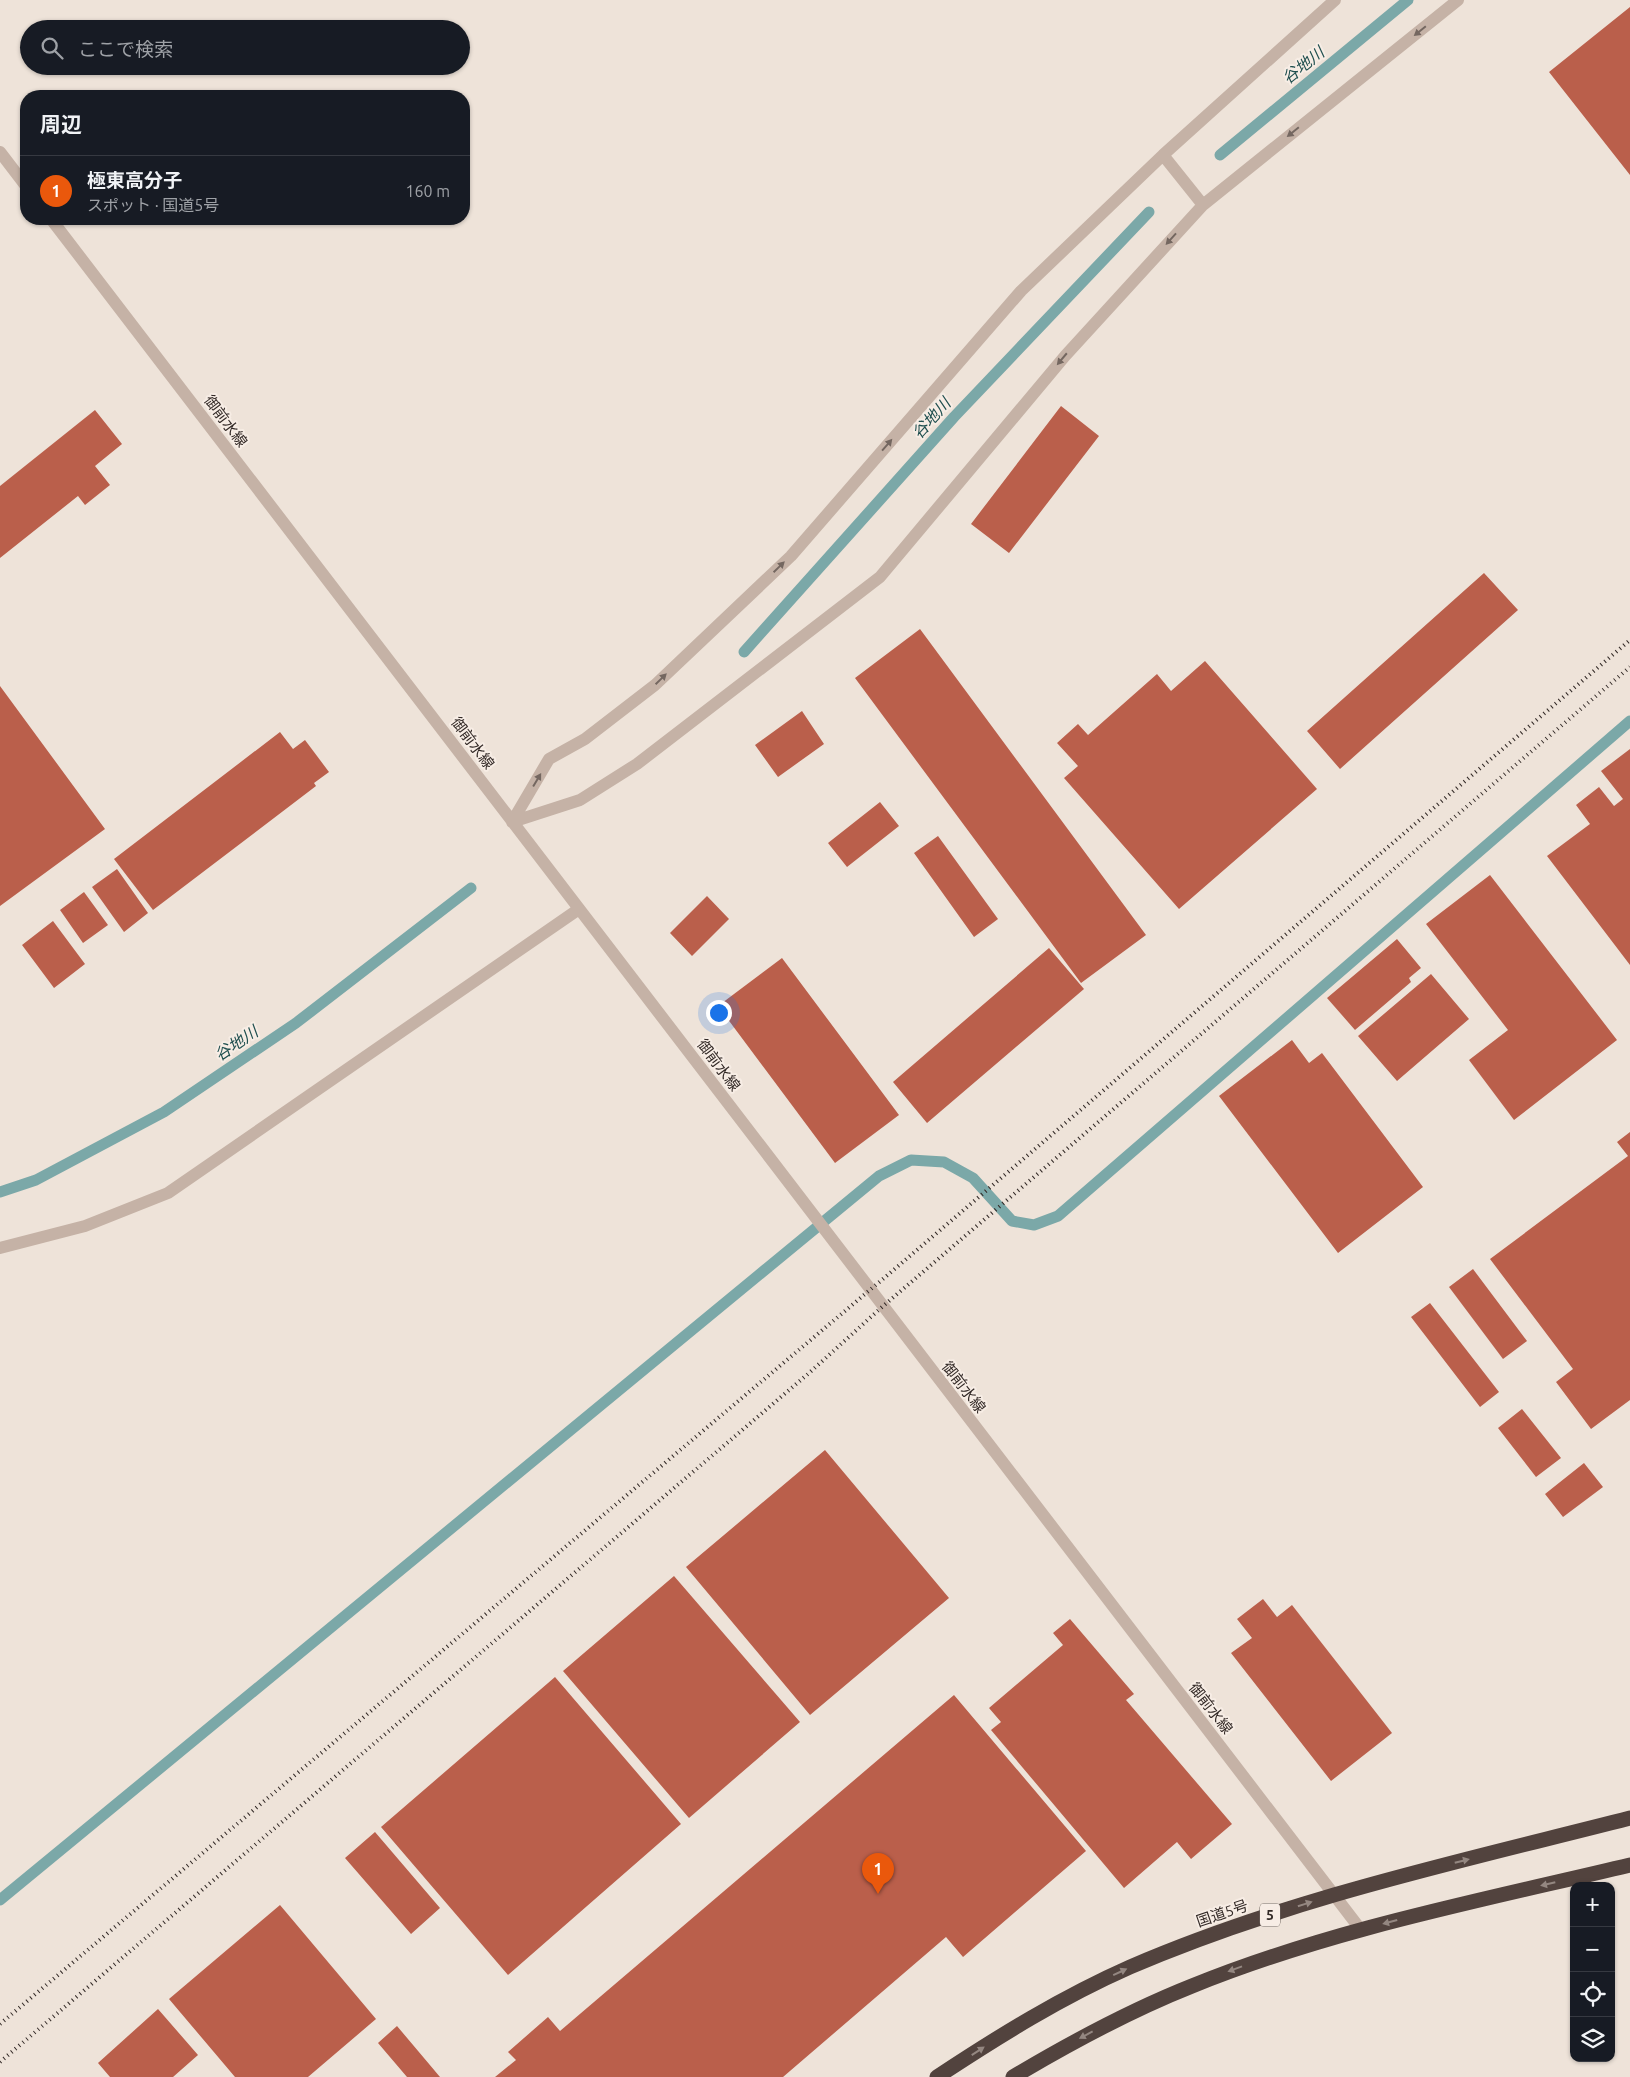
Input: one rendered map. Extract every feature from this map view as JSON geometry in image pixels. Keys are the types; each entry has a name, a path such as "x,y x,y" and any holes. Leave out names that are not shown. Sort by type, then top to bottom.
{"highway":[{"name":"国道5号","path":"937,2077 1041,2011 1130,1967 1225,1930 1334,1895 1630,1818"},
{"path":"1013,2077 1084,2036 1139,2008 1240,1967 1361,1930 1630,1865"}],"street":[{"path":"512,822 549,759 585,738 655,685 791,556 1021,290 1163,155 1335,0"},
{"path":"512,822 580,800 637,764 880,577 1065,356 1203,205 1458,0"},
{"path":"0,152 20,178"},
{"path":"1163,155 1203,205"},
{"name":"御前水線","path":"56,225 1361,1930"},
{"path":"0,1248 85,1226 168,1193 579,909"}],"building":[{"path":"1630,7 1630,175 1549,72"},
{"path":"1061,406 1099,436 1009,553 971,524"},
{"path":"95,410 122,444 95,466 110,485 85,505 78,496 0,558 0,486"},
{"path":"1484,573 1518,610 1340,769 1307,731"},
{"path":"920,629 1146,935 1081,983 855,678"},
{"path":"1205,661 1317,789 1179,909 1064,778 1078,766 1057,743 1078,724 1088,735 1157,674 1171,691"},
{"path":"0,686 105,829 0,906"},
{"path":"802,711 824,744 778,777 755,745"},
{"path":"280,732 293,749 305,740 329,772 314,783 316,786 153,910 114,859"},
{"path":"1630,749 1630,965 1547,856 1590,824 1576,805 1599,787 1614,806 1623,799 1601,771"},
{"path":"880,802 899,826 847,867 828,843"},
{"path":"938,836 998,919 974,937 914,853"},
{"path":"117,869 148,913 124,932 92,887"},
{"path":"1490,875 1617,1040 1514,1120 1469,1060 1508,1030 1426,924"},
{"path":"84,892 108,925 83,943 60,910"},
{"path":"707,896 729,919 692,956 670,933"},
{"path":"53,921 85,964 54,988 22,945"},
{"path":"1397,939 1421,968 1409,978 1411,982 1355,1030 1327,998"},
{"path":"1049,948 1084,989 927,1123 893,1082"},
{"path":"782,958 899,1115 835,1163 718,1006"},
{"path":"1431,974 1469,1019 1397,1081 1358,1036"},
{"path":"1292,1040 1309,1063 1322,1053 1423,1187 1338,1253 1219,1096"},
{"path":"1630,1132 1630,1400 1591,1429 1556,1382 1573,1369 1490,1259 1628,1156 1617,1142"},
{"path":"1473,1269 1527,1341 1503,1359 1449,1287"},
{"path":"1430,1303 1499,1392 1480,1407 1411,1317"},
{"path":"1522,1409 1561,1458 1536,1477 1498,1428"},
{"path":"825,1450 949,1598 810,1715 686,1567"},
{"path":"1584,1463 1603,1487 1563,1517 1545,1494"},
{"path":"674,1576 800,1722 689,1818 563,1671"},
{"path":"1263,1599 1277,1617 1292,1605 1392,1733 1331,1781 1231,1653 1252,1638 1237,1619"},
{"path":"1070,1619 1134,1694 1126,1700 1232,1824 1191,1859 1177,1842 1124,1888 991,1730 1001,1722 989,1708 1063,1645 1053,1633"},
{"path":"555,1677 681,1824 508,1975 381,1827"},
{"path":"954,1695 1086,1851 963,1957 946,1937 783,2077 495,2077 516,2060 508,2052 548,2017 560,2031"},
{"path":"375,1832 440,1908 411,1934 345,1858"},
{"path":"280,1905 376,2019 308,2077 235,2077 169,1999"},
{"path":"158,2009 198,2055 173,2077 110,2077 98,2063"},
{"path":"397,2026 440,2077 407,2077 378,2043"}],"waterway":[{"name":"谷地川","path":"1220,155 1408,0"},
{"name":"谷地川","path":"744,652 954,417 1149,212"},
{"path":"0,1900 879,1176 911,1160 944,1162 973,1178 1012,1221 1034,1225 1058,1216 1630,721"},
{"name":"谷地川","path":"0,1192 36,1180 164,1112 296,1023 471,888"}],"railway":[{"path":"0,2024 890,1273 1630,640"},
{"path":"0,2062 808,1374 882,1307 1630,667"}],"place":[{"name":"極東高分子","path":"878,1894"}]}
